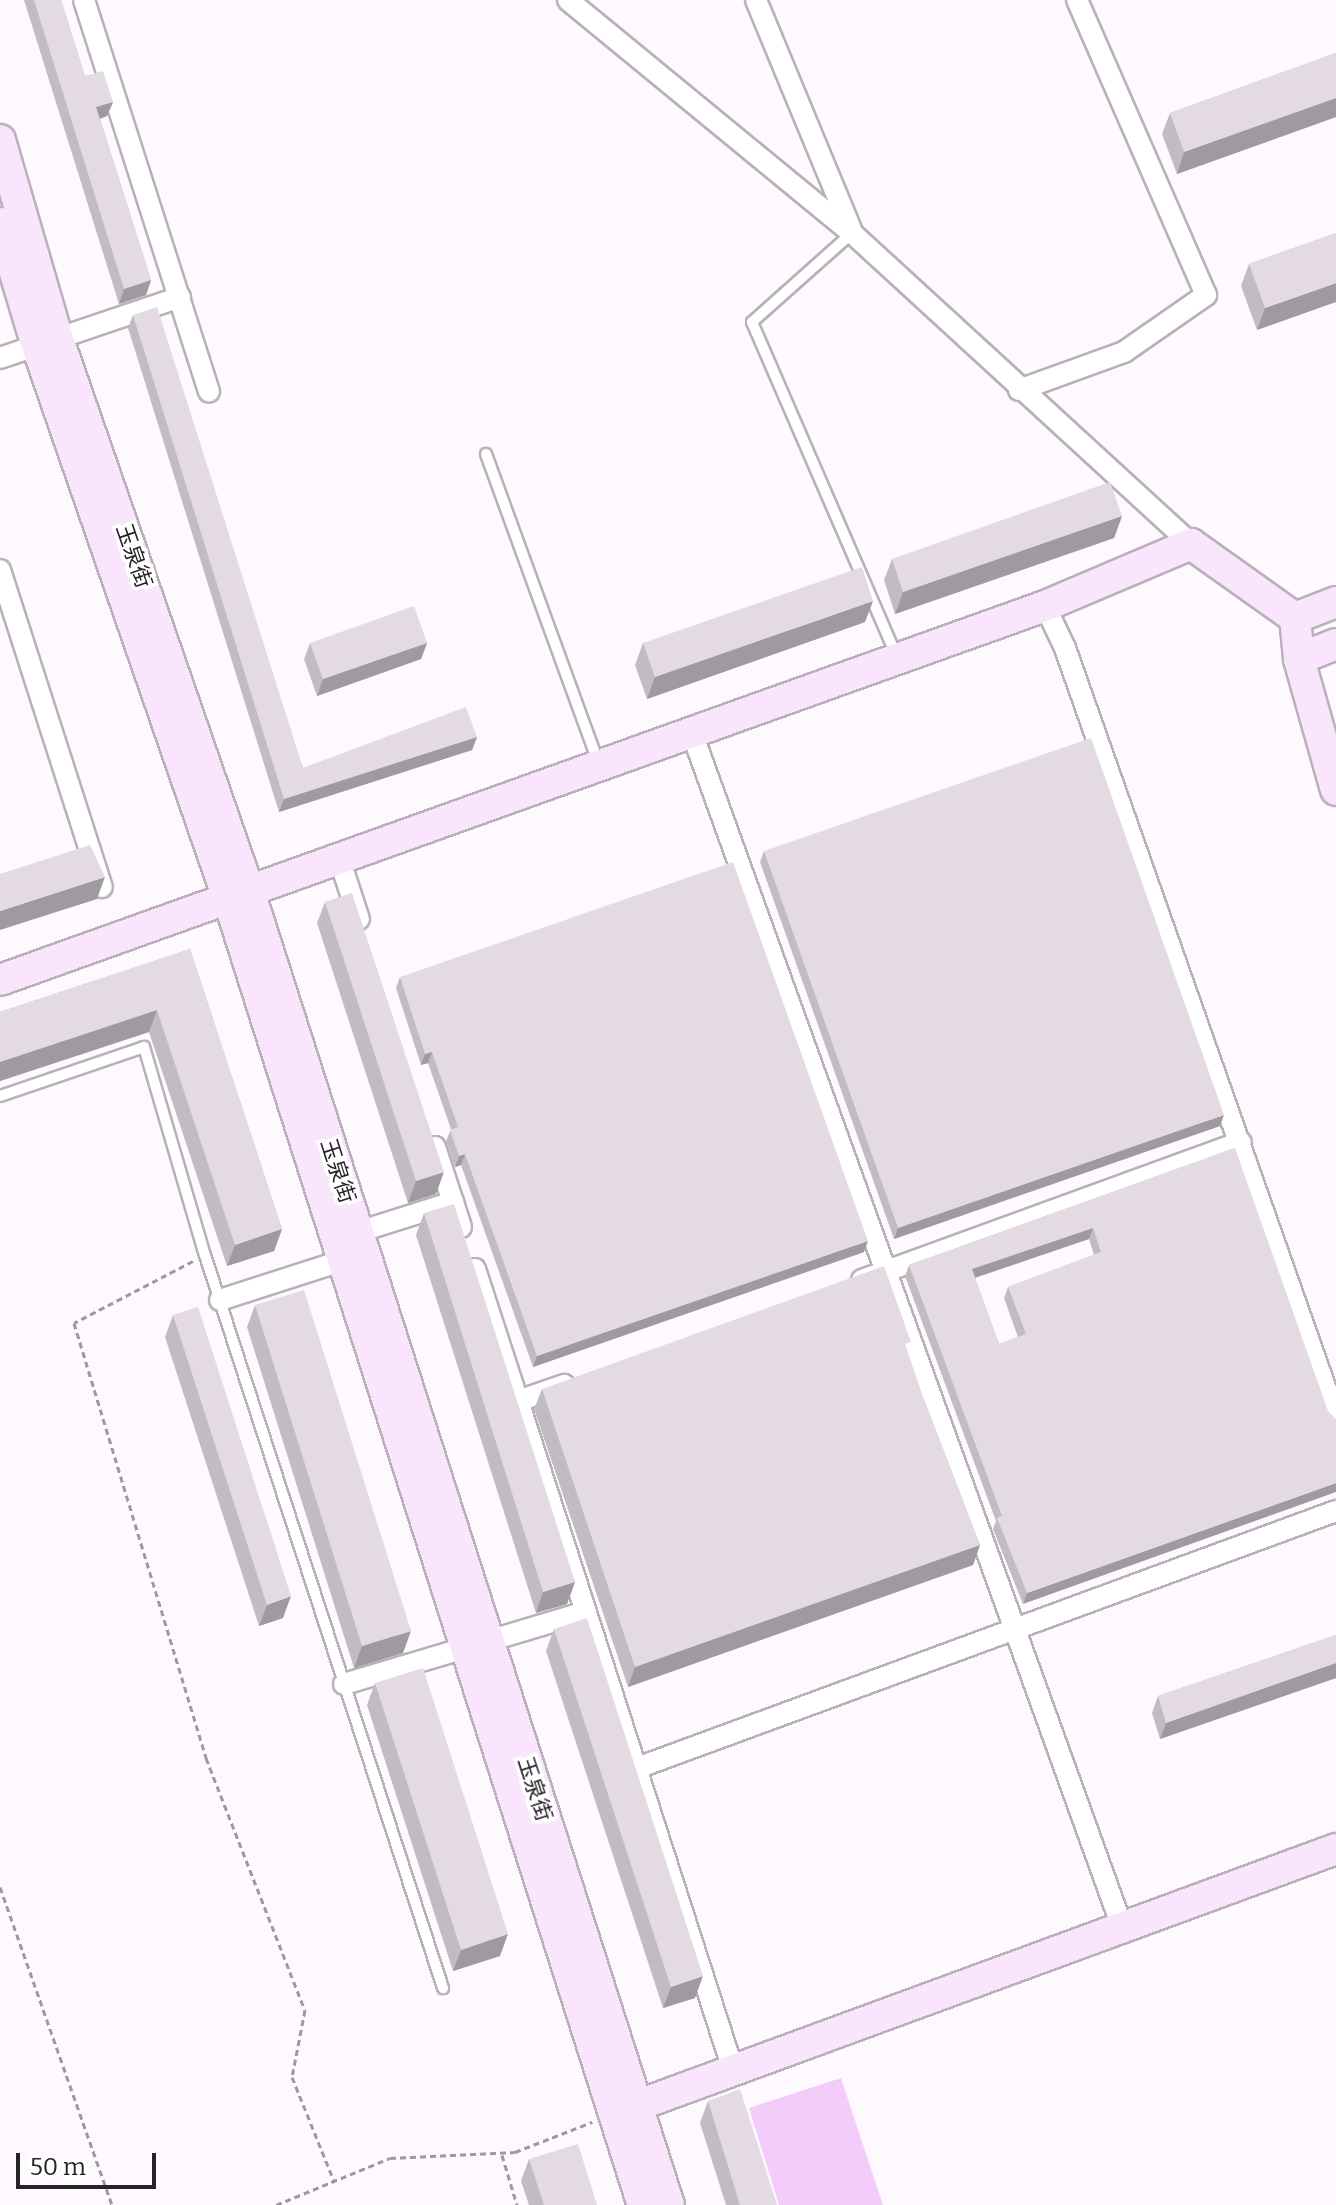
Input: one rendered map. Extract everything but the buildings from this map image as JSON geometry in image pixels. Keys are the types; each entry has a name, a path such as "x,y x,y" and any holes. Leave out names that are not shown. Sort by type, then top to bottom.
{"street":[{"path":"84,0 209,392"},
{"path":"568,0 852,233 1019,390 1191,544 1295,618 1299,659 1336,790"},
{"path":"756,0 852,233"},
{"path":"1019,390 1124,352 1206,295 1077,0"},
{"name":"玉泉街","path":"0,140 48,342"},
{"name":"玉泉街","path":"0,223 48,342 240,897 355,1249 625,2110 643,2205"},
{"path":"0,358 180,297"},
{"path":"0,980 240,897 1045,606 1191,544"},
{"path":"0,570 102,887"},
{"path":"1295,618 1336,602"},
{"path":"1045,606 1065,648 1336,1418"},
{"path":"1299,659 1336,644"},
{"path":"692,733 1122,1927"},
{"path":"340,861 365,935"},
{"path":"428,1128 733,2070"},
{"path":"842,1287 1241,1142"},
{"path":"220,1300 355,1249 453,1202"},
{"path":"518,1401 592,1375"},
{"path":"637,1768 1336,1511"},
{"path":"344,1684 586,1612"},
{"path":"625,2110 1336,1849"},
{"name":"玉泉街","path":"625,2110 669,2205"}],"lane":[{"path":"852,233 752,322 898,659"},
{"path":"486,454 600,767"},
{"path":"0,1096 144,1047 205,1255 443,1988"}],"path":[{"path":"205,1255 74,1323 206,1758 305,2010 292,2077 334,2181"},
{"path":"0,1887 112,2205"},
{"path":"276,2205 390,2158 502,2154 625,2110"},
{"path":"502,2154 517,2205"}],"shaded area":[{"path":"841,2078 883,2205 779,2205 749,2108"}]}
